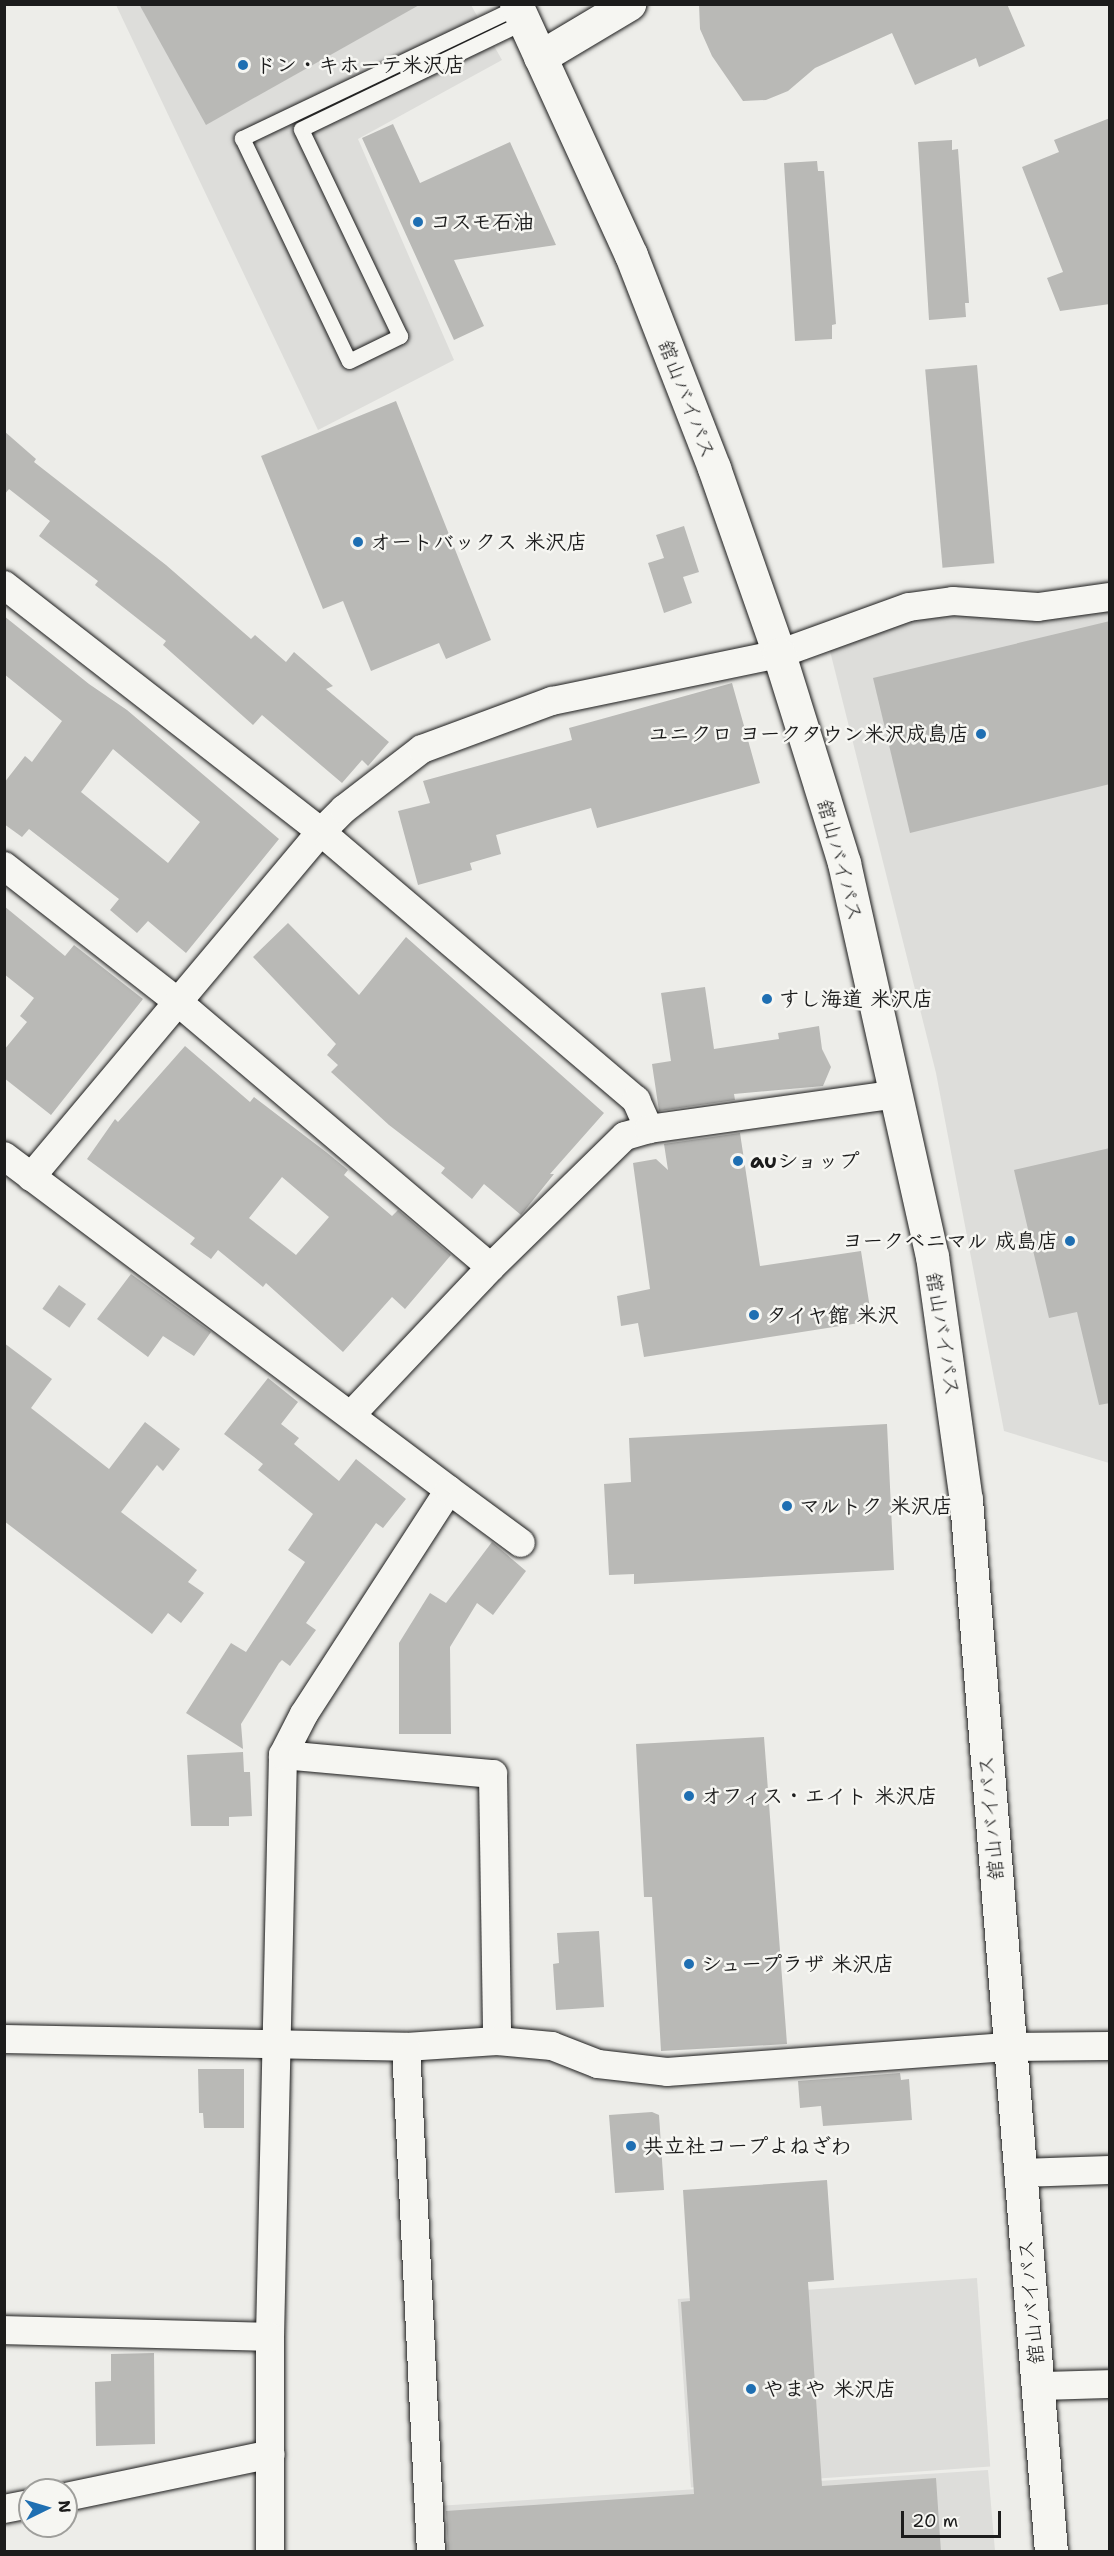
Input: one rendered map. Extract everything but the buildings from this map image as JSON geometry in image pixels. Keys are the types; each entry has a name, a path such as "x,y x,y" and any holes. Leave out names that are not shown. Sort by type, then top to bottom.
{"main road":[{"path":"540,57 630,4"},
{"name":"舘山バイパス","path":"519,11 631,255 714,468 779,654 844,863 932,1256 966,1500 1051,2552"}],"street":[{"path":"4,585 321,832 636,1100 649,1129"},
{"path":"32,1176 321,832 344,809 422,749 552,701 779,654 909,607 953,601 1038,607 1110,597"},
{"path":"4,867 178,1002 491,1267"},
{"path":"351,1414 491,1267 625,1136 649,1129 897,1094"},
{"path":"4,1156 521,1543"},
{"path":"270,2552 270,2337 279,2044 283,1755 304,1714 449,1490"},
{"path":"283,1755 493,1774 497,2041"},
{"path":"4,2039 406,2047 497,2041 552,2046 598,2064 667,2072 1010,2047 1110,2046"},
{"path":"406,2047 430,2552"},
{"path":"1020,2173 1110,2170"},
{"path":"4,2330 270,2337"},
{"path":"1039,2386 1110,2384"},
{"path":"78,2494 271,2454"}],"lane":[{"path":"519,11 301,129 400,336 349,361 242,138 519,11"}],"shaded area":[{"name":"ドン・キホーテ米沢店","path":"116,5 471,5 502,60 358,139 454,360 318,430"},
{"path":"1109,607 1109,1463 1004,1431 936,1073 830,651 906,617"},
{"path":"977,2278 990,2467 691,2487 678,2299"},
{"path":"988,2470 995,2551 439,2551 437,2506"}],"place":[{"name":"ドン・キホーテ米沢店","path":"243,65"},
{"name":"コスモ石油","path":"418,222"},
{"name":"オートバックス 米沢店","path":"358,542"},
{"name":"ユニクロ ヨークタウン米沢成島店","path":"981,734"},
{"name":"すし海道 米沢店","path":"767,999"},
{"name":"auショップ","path":"738,1161"},
{"name":"ヨークベニマル 成島店","path":"1070,1241"},
{"name":"タイヤ館 米沢","path":"754,1315"},
{"name":"マルトク 米沢店","path":"787,1506"},
{"name":"オフィス・エイト 米沢店","path":"689,1796"},
{"name":"シュープラザ 米沢店","path":"689,1964"},
{"name":"共立社コープよねざわ","path":"631,2146"},
{"name":"やまや 米沢店","path":"751,2389"}]}
